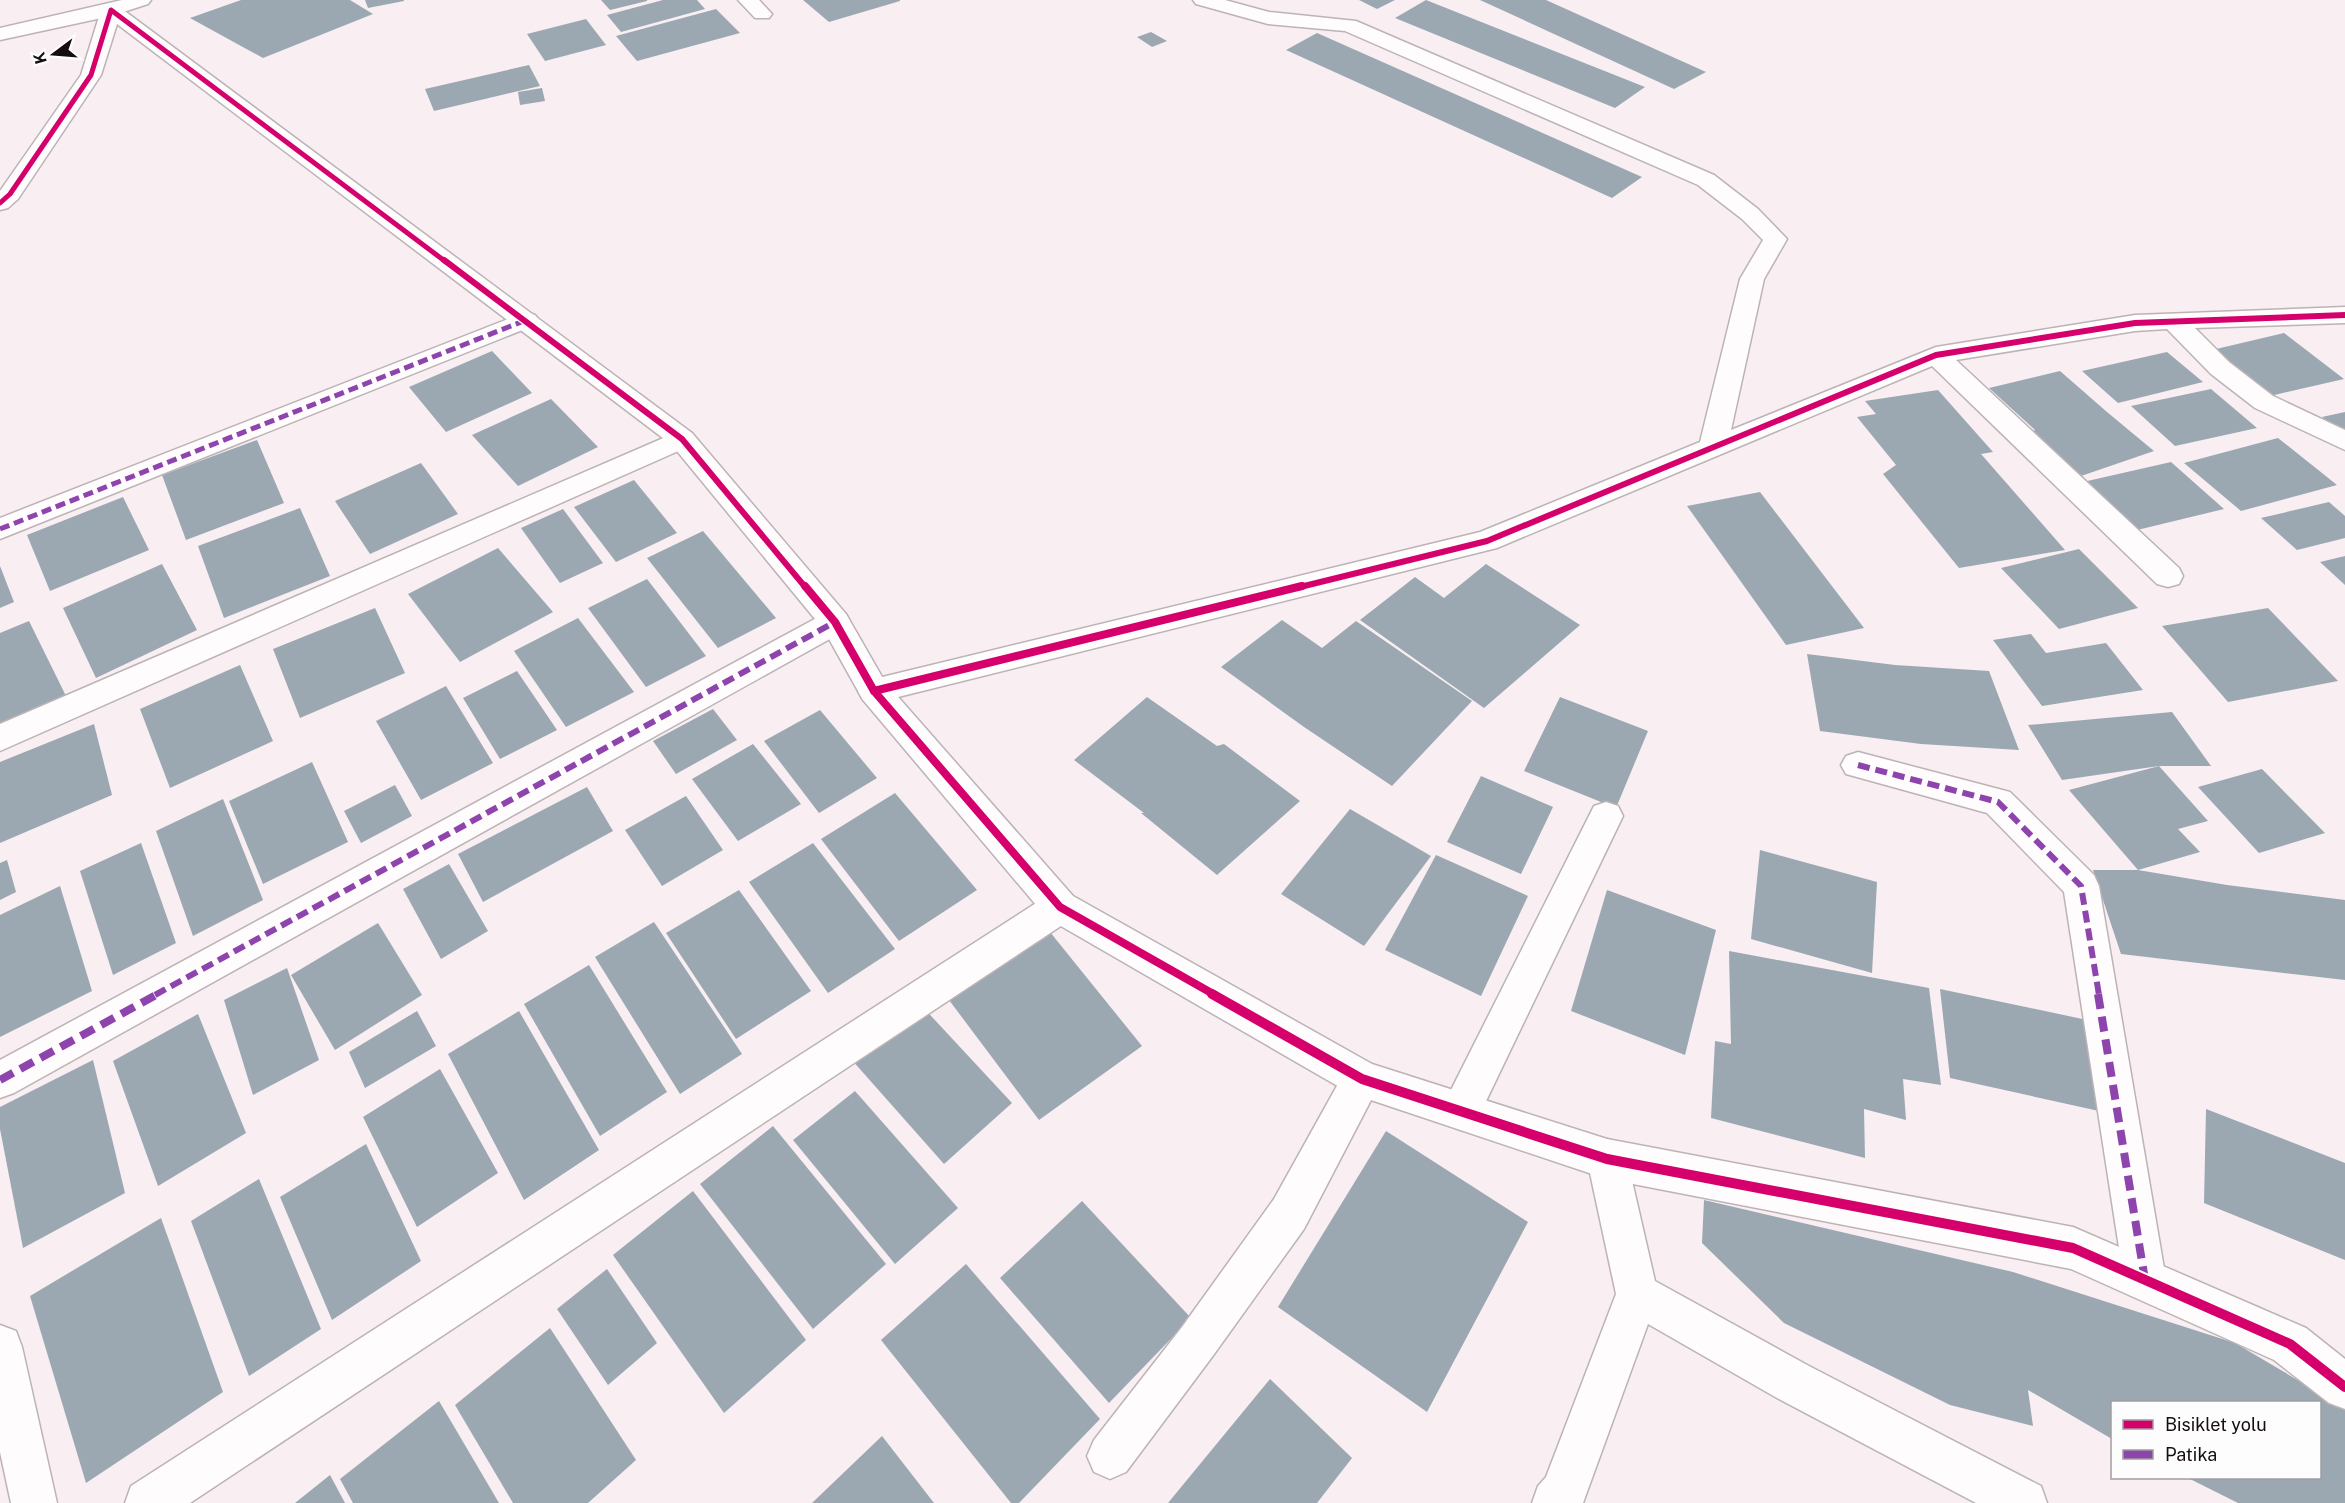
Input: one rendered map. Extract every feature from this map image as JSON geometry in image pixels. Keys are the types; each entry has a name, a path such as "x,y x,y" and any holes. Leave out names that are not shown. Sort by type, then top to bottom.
{"street":[{"path":"1203,0 1268,18 1349,25 1706,180 1750,214 1775,240 1752,279 1713,447"},
{"path":"0,34 126,5"},
{"path":"0,203 10,194 91,75 126,5"},
{"path":"126,5 526,320 682,439 835,622 874,691 1060,907 1362,1079 1607,1159 2073,1248 2290,1344 2345,1387"},
{"path":"874,691 1487,541 1936,355 2135,324 2345,315"},
{"path":"0,529 526,320"},
{"path":"2174,322 2220,368 2264,402 2345,441"},
{"path":"1936,355 2168,576"},
{"path":"0,738 682,439"},
{"path":"0,1080 835,622"},
{"path":"1858,765 1998,802 2081,886 2145,1280"},
{"path":"1461,1111 1606,816"},
{"path":"148,1503 1060,907"},
{"path":"1110,1456 1290,1214 1362,1079"},
{"path":"1555,1503 1564,1492 1637,1294 1607,1159"},
{"path":"1637,1294 1793,1382 2024,1503"},
{"path":"0,1347 34,1503"}],"building":[{"path":"241,0 350,0 373,14 263,58 190,18"},
{"path":"365,0 404,0 404,1 368,8"},
{"path":"601,0 647,0 647,1 610,10"},
{"path":"663,0 697,0 705,9 621,32 607,15"},
{"path":"803,0 900,0 900,1 829,22"},
{"path":"1359,0 1395,0 1377,9"},
{"path":"1426,0 1645,87 1615,108 1395,18"},
{"path":"1480,0 1546,0 1706,72 1674,89"},
{"path":"716,9 740,33 637,61 616,36"},
{"path":"586,19 606,45 545,61 527,34"},
{"path":"1151,32 1167,41 1152,47 1137,37"},
{"path":"1317,33 1642,177 1612,198 1286,50"},
{"path":"529,65 540,86 434,111 425,89"},
{"path":"542,88 545,101 520,105 518,92"},
{"path":"2284,333 2344,379 2270,396 2212,350"},
{"path":"492,351 532,393 446,432 409,387"},
{"path":"2167,352 2203,382 2118,403 2082,371"},
{"path":"2060,371 2154,451 2081,476 2030,434 2035,430 1989,388"},
{"path":"2211,389 2257,428 2175,446 2131,406"},
{"path":"1938,390 1993,452 1981,454 2065,550 1959,568 1883,474 1896,465 1857,417 1876,414 1865,401"},
{"path":"551,399 598,447 518,486 472,435"},
{"path":"2345,412 2345,436 2322,417"},
{"path":"2278,438 2337,485 2241,511 2184,463"},
{"path":"257,440 284,503 186,540 162,475"},
{"path":"2171,462 2224,509 2133,531 2083,482"},
{"path":"421,463 458,514 370,554 335,501"},
{"path":"634,480 677,533 616,562 574,507"},
{"path":"1760,492 1864,628 1786,645 1687,506"},
{"path":"123,497 149,550 50,591 27,535"},
{"path":"2329,502 2345,516 2345,538 2297,550 2261,518"},
{"path":"300,508 330,576 224,618 198,546"},
{"path":"563,509 603,563 560,583 521,528"},
{"path":"703,531 776,618 718,648 647,558"},
{"path":"498,548 553,612 460,662 408,594"},
{"path":"2079,549 2138,608 2059,629 2001,568"},
{"path":"2345,556 2345,585 2320,562"},
{"path":"162,564 197,630 96,678 63,608"},
{"path":"1486,564 1580,625 1484,708 1360,620 1415,577 1444,598"},
{"path":"0,566 14,602 0,608"},
{"path":"647,579 706,656 646,687 588,608"},
{"path":"375,608 405,673 300,718 273,649"},
{"path":"2268,608 2338,681 2228,702 2162,626"},
{"path":"578,618 634,692 566,727 514,651"},
{"path":"1282,620 1322,648 1356,621 1472,701 1392,786 1304,727 1221,667"},
{"path":"29,621 66,696 0,727 0,633"},
{"path":"2031,634 2046,653 2106,643 2143,690 2042,706 1993,640"},
{"path":"1807,654 1895,665 1989,671 2019,750 1921,744 1820,731"},
{"path":"240,665 273,741 170,788 140,709"},
{"path":"517,671 557,730 500,759 463,698"},
{"path":"446,686 493,763 421,800 376,721"},
{"path":"1147,697 1217,746 1224,744 1300,801 1217,875 1141,813 1144,813 1074,760"},
{"path":"1560,697 1648,731 1616,808 1524,771"},
{"path":"713,709 737,740 676,774 653,741"},
{"path":"820,710 877,778 819,813 764,741"},
{"path":"2172,712 2211,766 2159,766 2062,780 2028,725"},
{"path":"94,724 112,795 0,843 0,762"},
{"path":"753,744 801,804 738,841 692,779"},
{"path":"312,762 348,842 263,884 229,801"},
{"path":"2159,766 2208,821 2178,829 2200,852 2138,870 2069,790"},
{"path":"2262,769 2325,833 2259,853 2198,787"},
{"path":"1481,776 1553,807 1521,874 1447,842"},
{"path":"395,785 412,816 361,843 344,811"},
{"path":"587,787 613,831 483,902 458,854"},
{"path":"895,793 977,890 899,941 821,839"},
{"path":"686,796 723,850 662,886 625,830"},
{"path":"223,799 263,900 193,936 156,831"},
{"path":"1350,809 1431,856 1364,946 1281,894"},
{"path":"141,843 176,943 113,975 80,871"},
{"path":"813,843 895,949 828,993 749,882"},
{"path":"1760,850 1877,882 1872,973 1751,939"},
{"path":"1436,855 1528,896 1481,996 1385,950"},
{"path":"7,860 16,892 0,900 0,863"},
{"path":"449,864 488,931 441,959 403,889"},
{"path":"2093,870 2138,870 2227,885 2345,900 2345,980 2121,954"},
{"path":"60,886 92,991 0,1037 0,915"},
{"path":"739,890 811,991 736,1039 666,933"},
{"path":"1607,890 1716,930 1685,1055 1571,1011"},
{"path":"654,922 742,1054 680,1094 595,957"},
{"path":"378,923 422,995 335,1050 291,975"},
{"path":"1050,932 1142,1046 1039,1120 949,1000"},
{"path":"1729,951 1929,988 1941,1085 1903,1079 1906,1120 1864,1109 1865,1158 1711,1118 1715,1041 1731,1044"},
{"path":"589,965 667,1092 600,1136 524,1004"},
{"path":"287,968 319,1060 253,1095 224,1000"},
{"path":"1940,989 2092,1021 2108,1113 1950,1078"},
{"path":"920,1004 1012,1103 944,1164 851,1059"},
{"path":"417,1011 436,1046 365,1088 349,1052"},
{"path":"519,1011 599,1150 524,1200 448,1054"},
{"path":"198,1014 246,1133 158,1186 113,1061"},
{"path":"93,1060 125,1193 23,1248 0,1129 0,1107"},
{"path":"440,1069 498,1173 417,1227 363,1117"},
{"path":"855,1091 958,1208 895,1264 793,1140"},
{"path":"2206,1109 2345,1163 2345,1260 2204,1203"},
{"path":"773,1126 886,1264 813,1329 700,1184"},
{"path":"1386,1131 1528,1222 1427,1412 1278,1307"},
{"path":"366,1144 421,1261 332,1320 280,1197"},
{"path":"259,1179 321,1329 249,1376 191,1221"},
{"path":"693,1191 806,1340 724,1413 613,1255"},
{"path":"1704,1200 2013,1272 2235,1343 2345,1408 2345,1503 2238,1503 2190,1479 2321,1479 2321,1401 2111,1401 2111,1438 2028,1390 2033,1426 1950,1405 1784,1323 1702,1243"},
{"path":"1082,1201 1191,1318 1109,1403 1000,1278"},
{"path":"161,1218 223,1392 86,1483 30,1296"},
{"path":"966,1264 1100,1419 1019,1503 1011,1503 881,1340"},
{"path":"607,1269 657,1343 608,1385 557,1309"},
{"path":"550,1328 636,1460 588,1503 513,1503 455,1405"},
{"path":"1270,1379 1352,1458 1317,1503 1168,1503"},
{"path":"439,1401 499,1503 353,1503 340,1479"},
{"path":"882,1436 934,1503 812,1503"},
{"path":"330,1475 345,1503 295,1503"}],"marked path":[{"path":"0,529 526,320"},
{"path":"0,1080 835,622"},
{"path":"1858,765 1998,802 2081,886 2145,1280"}],"cycle path":[{"path":"0,203 10,194 91,75 111,10 682,439 835,622 874,691 1060,907 1362,1079 1607,1159 2073,1248 2290,1344 2345,1387"},
{"path":"874,691 1487,541 1936,355 2135,323 2345,315"}]}
